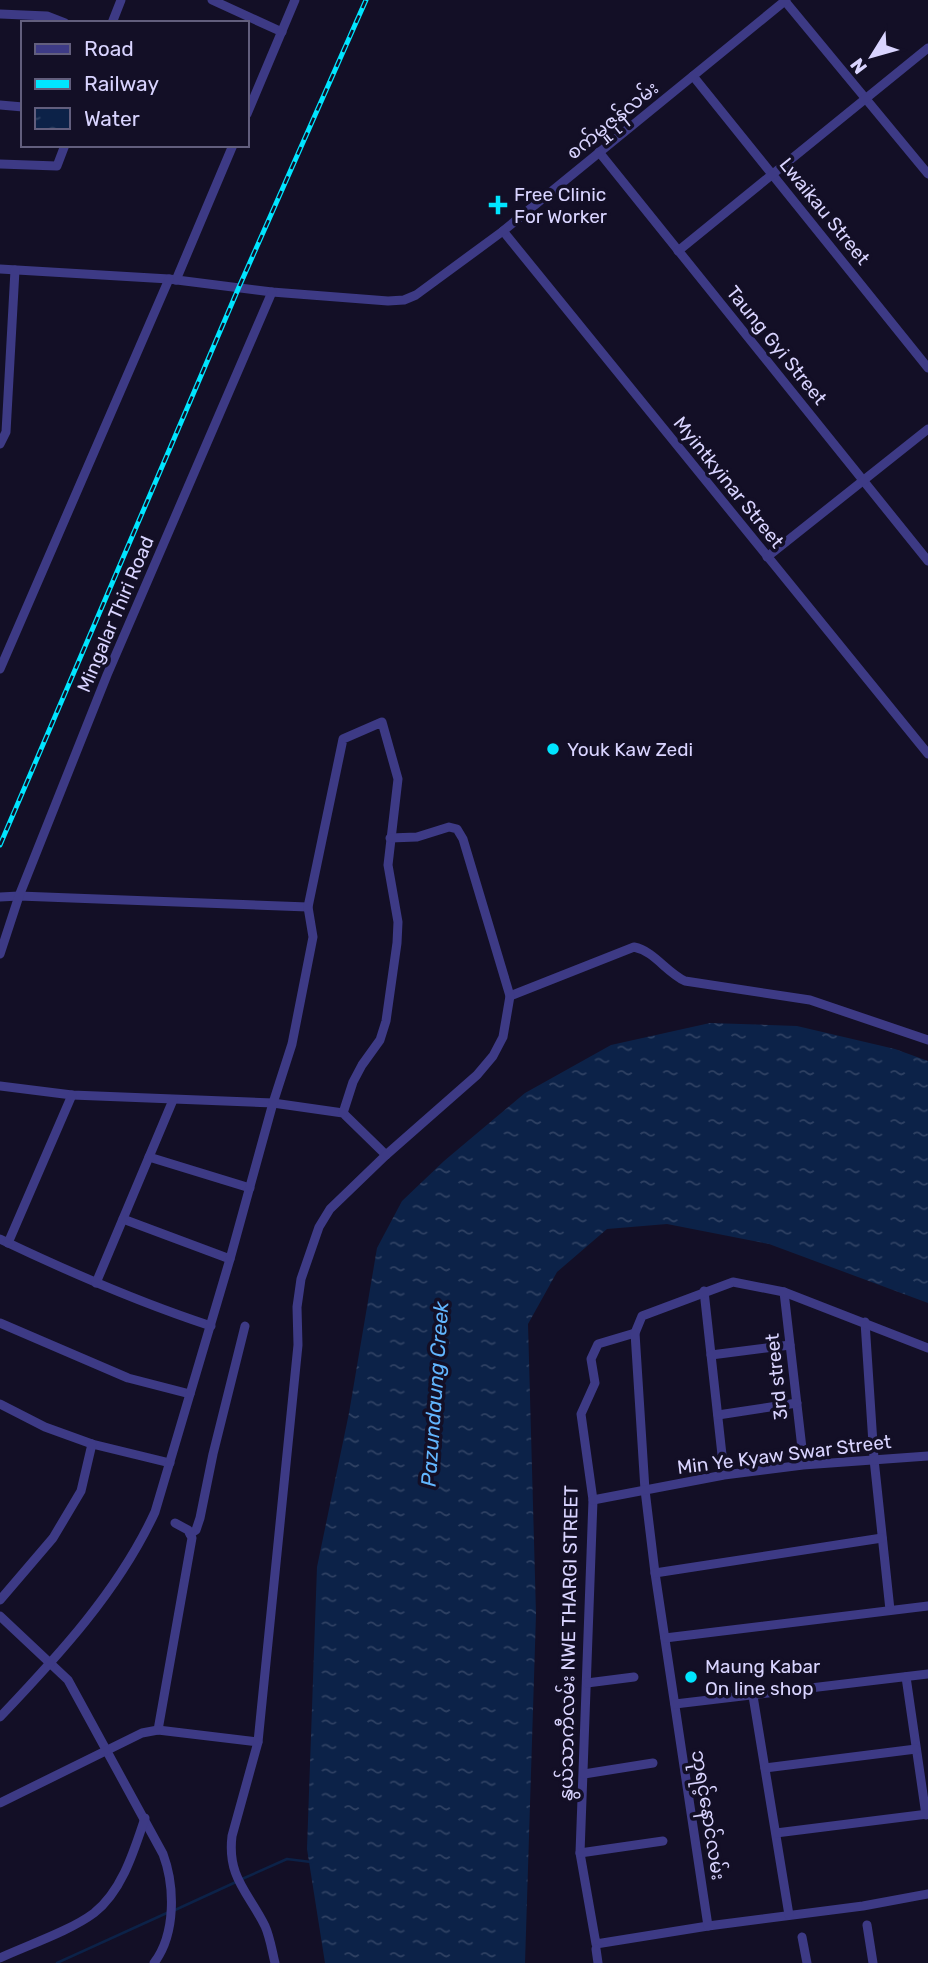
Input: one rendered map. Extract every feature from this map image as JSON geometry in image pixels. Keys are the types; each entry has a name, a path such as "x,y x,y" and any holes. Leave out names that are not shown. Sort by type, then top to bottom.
{"street":[{"path":"113,21 121,0"},
{"path":"212,0 282,32"},
{"path":"248,112 295,0"},
{"path":"785,0 928,174"},
{"name":"စက်မှုဇုန်လမ်း","path":"0,269 172,279 272,292 404,300 416,295 503,230 785,0"},
{"path":"0,14 47,16 60,21"},
{"path":"678,251 928,48"},
{"name":"Lwaikau Street","path":"693,76 928,368"},
{"path":"0,104 21,107"},
{"path":"0,164 57,166 64,147"},
{"path":"0,669 232,147"},
{"name":"Taung Gyi Street","path":"599,152 928,561"},
{"name":"Myintkyinar Street","path":"503,230 928,754"},
{"path":"0,444 11,354 15,270"},
{"name":"Mingalar Thiri Road","path":"0,954 19,896 107,675 272,292"},
{"path":"0,353 11,354"},
{"path":"767,557 928,429"},
{"path":"0,1717 52,1663 118,1579 139,1547 155,1512 292,1044 313,937 308,907 343,739 382,722 398,779 388,864 398,922 386,1021 380,1040 353,1082 343,1113"},
{"path":"275,1963 266,1929 240,1887 230,1851 258,1742 298,1345 297,1307 300,1279 319,1227 330,1209 386,1155 477,1075 493,1056 503,1037 510,996 463,839 457,829 449,827 417,837 390,838"},
{"path":"0,897 308,907"},
{"path":"510,996 634,947 645,949 684,982 810,1000 928,1040"},
{"path":"0,1086 72,1094 273,1103 343,1113 386,1155"},
{"path":"72,1094 4,1241 152,1306 211,1326"},
{"path":"96,1283 173,1100"},
{"path":"149,1157 250,1188"},
{"path":"123,1219 230,1259"},
{"path":"635,1333 642,1316 733,1282 784,1292 928,1348"},
{"path":"704,1292 723,1464"},
{"name":"3rd street","path":"784,1292 803,1457"},
{"path":"865,1322 874,1459 890,1610"},
{"path":"0,1323 128,1378 190,1394"},
{"path":"190,1534 198,1526 245,1326"},
{"name":"ဘုရင့်နောင်လမ်း","path":"635,1333 645,1490 655,1573 708,1926"},
{"name":"နွယ်သာကီလမ်း NWE THARGI STREET","path":"598,1963 580,1853 593,1500 581,1414 595,1383 591,1359 600,1342 635,1333"},
{"path":"711,1355 790,1345"},
{"path":"718,1415 797,1403"},
{"path":"0,1404 45,1427 92,1444 170,1463"},
{"path":"0,1600 53,1538 81,1491 92,1444"},
{"name":"Min Ye Kyaw Swar Street","path":"593,1500 724,1475 928,1456"},
{"path":"158,1730 192,1538 175,1523"},
{"path":"655,1573 883,1538"},
{"path":"665,1639 928,1606"},
{"path":"0,1616 68,1680 163,1854 170,1873 172,1904 171,1919 157,1961"},
{"path":"675,1704 928,1674"},
{"path":"587,1683 634,1677"},
{"path":"776,1833 927,1814 906,1677"},
{"path":"753,1696 789,1915"},
{"path":"0,1803 142,1733 158,1730 258,1742"},
{"path":"765,1768 916,1749"},
{"path":"584,1774 653,1763"},
{"path":"0,1958 94,1913 117,1886 145,1818"},
{"path":"580,1853 663,1841"},
{"path":"596,1946 708,1926 928,1894"},
{"path":"867,1925 873,1963"},
{"path":"802,1937 807,1963"}],"water":[{"name":"Pazundaung Creek","path":"710,1023 797,1026 895,1049 928,1061 928,1303 769,1244 667,1224 607,1229 557,1272 528,1324 536,1614 525,1963 325,1963 307,1849 317,1567 349,1413 377,1248 402,1201 444,1161 525,1093 611,1045"}],"waterway":[{"path":"242,1879 287,1859 311,1862"},
{"path":"175,1910 236,1882"},
{"path":"57,1963 169,1912"}],"railway":[{"path":"0,845 239,287 366,0"}],"place":[{"name":"Free Clinic For Worker","path":"498,205"},
{"name":"Youk Kaw Zedi","path":"553,749"},
{"name":"Maung Kabar On line shop","path":"691,1677"}]}
